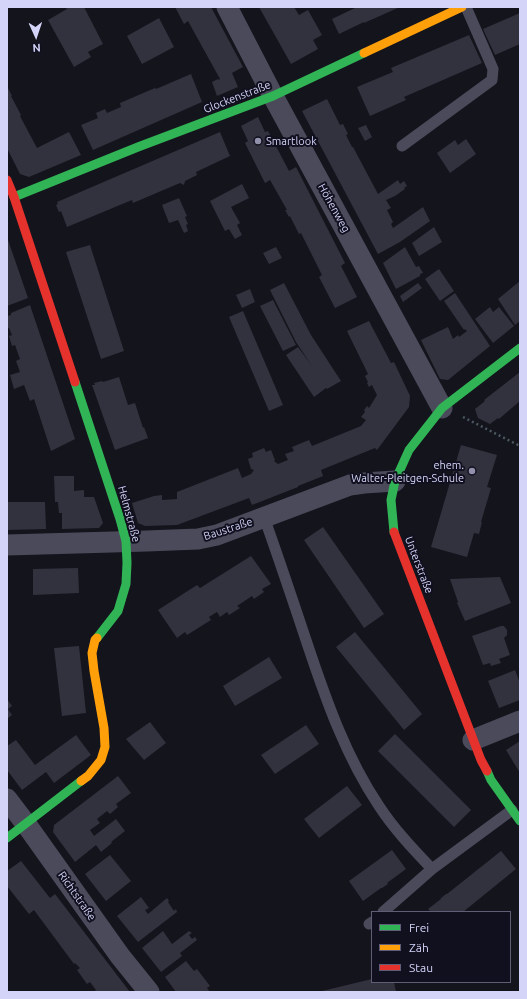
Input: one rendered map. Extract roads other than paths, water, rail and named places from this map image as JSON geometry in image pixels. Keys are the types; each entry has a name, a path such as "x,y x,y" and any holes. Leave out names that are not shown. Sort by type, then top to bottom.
{"street":[{"name":"Höhenweg","path":"226,7 442,408"},
{"name":"Glockenstraße","path":"14,197 146,144 273,96 462,7"},
{"name":"Helmstraße","path":"7,180 14,197 118,512 126,541 127,563 126,584 118,611 96,640 92,653 104,728 105,747 101,760 88,776 7,838"},
{"name":"Unterstraße","path":"520,348 442,408 409,450 395,481 391,500 394,533 481,760 491,780 520,821"},
{"name":"Baustraße","path":"7,545 198,539 216,535 350,485 395,481"},
{"path":"473,740 520,721"},
{"name":"Richtstraße","path":"7,798 120,956 149,992"}],"lane":[{"path":"402,146 492,80 493,69 466,7"},
{"path":"264,517 321,685 339,731 360,774 379,806 398,832 432,869"},
{"path":"384,911 432,869 512,810"}],"place":[{"name":"Smartlook","path":"258,141"},
{"name":"ehem. Walter-Pleitgen-Schule","path":"472,471"}]}
